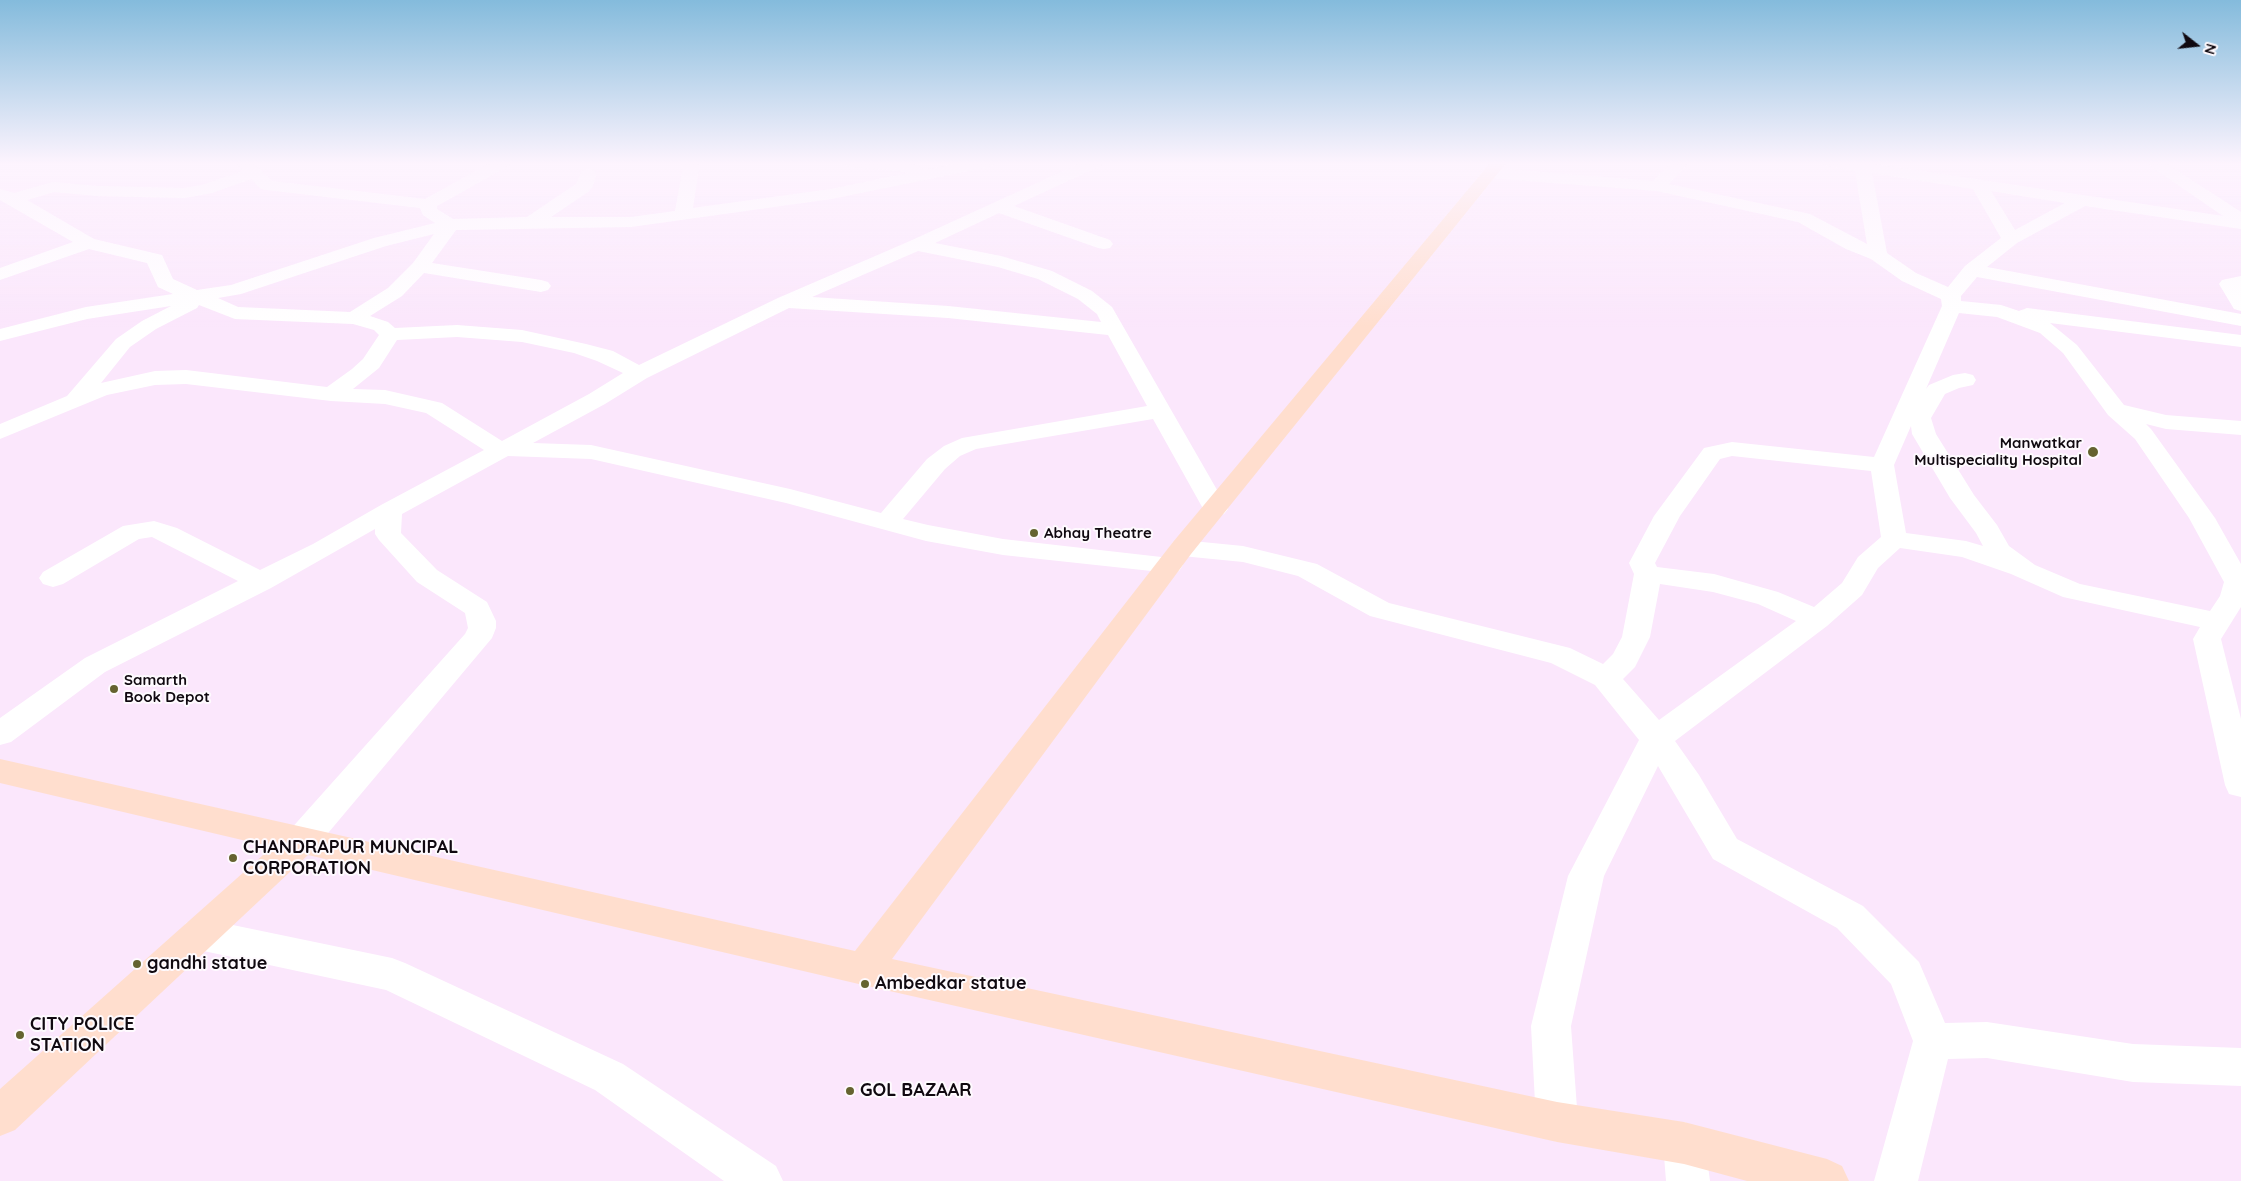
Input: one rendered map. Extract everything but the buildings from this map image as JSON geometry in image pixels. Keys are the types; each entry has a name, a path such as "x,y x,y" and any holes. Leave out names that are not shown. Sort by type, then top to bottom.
{"main road":[{"path":"863,969 1176,556 1454,217"},
{"path":"0,771 863,969 1557,1122 1686,1162 1827,1181"},
{"path":"0,1116 301,841"}],"street":[{"path":"43,217 88,243 155,259 164,283 235,313 354,318 381,326 390,334 457,331 522,336 596,353 639,373"},
{"path":"438,217 450,226"},
{"path":"529,224 539,217"},
{"path":"0,335 86,313 234,290 380,242 450,226 474,223 631,222 667,217"},
{"path":"0,734 96,666 322,550 500,449 597,399 639,373 784,302 977,217"},
{"path":"1028,217 1104,244"},
{"path":"1800,217 1852,246 1878,255 1909,277 1951,301 2001,311 2241,341"},
{"path":"1872,217 1878,255"},
{"path":"1998,217 2011,239"},
{"path":"1894,539 1882,465 1951,301 1972,270 2011,239 2051,217"},
{"path":"2195,217 2241,224"},
{"path":"354,318 395,292 420,268 450,226"},
{"path":"0,274 88,243"},
{"path":"916,245 1001,262 1045,275 1085,295 1105,311 1215,508"},
{"path":"420,268 541,286"},
{"path":"1972,270 2055,288 2241,320"},
{"path":"2241,282 2229,284 2241,305"},
{"path":"76,400 123,343 149,325 198,297"},
{"path":"784,302 948,312 1116,330"},
{"path":"2001,311 2047,329 2070,349 2116,410 2143,434 2202,518 2238,582 2238,596 2218,622 2208,639 2236,741 2241,785"},
{"path":"331,394 360,374 371,363 390,334"},
{"path":"371,363 381,386 390,398"},
{"path":"0,432 76,400 126,383 155,378 186,377 331,394 390,398 434,408 500,449 591,452 790,496 926,533 1003,547 1176,556 1243,554 1307,570 1380,610 1560,655 1606,678 1656,738 1687,784 1725,849 1850,917 1906,974 1932,1041 1896,1181"},
{"path":"1965,380 1953,382 1937,390 1920,418 1924,434 1962,498 1988,531 1999,551 2025,570"},
{"path":"2116,410 2166,422 2241,428"},
{"path":"887,522 936,464 952,451 970,443 1160,411"},
{"path":"1606,678 1625,660 1636,637 1648,574 1642,563 1667,516 1712,453 1719,450 1732,449 1882,465"},
{"path":"301,841 478,638 482,628 482,621 477,608 427,576 388,534 390,510"},
{"path":"53,578 132,532 154,529 168,534 261,582"},
{"path":"1557,1122 1551,1026 1586,876 1656,738 1818,619 1852,589 1867,563 1894,539 1966,549 2025,570 2073,591 2218,622"},
{"path":"1648,574 1714,582 1768,598 1818,619"},
{"path":"199,934 392,975 609,1077 761,1181"},
{"path":"1932,1041 1987,1040 2133,1063 2241,1067"}],"place":[{"name":"Manwatkar Multispeciality Hospital","path":"2093,452"},
{"name":"Abhay Theatre","path":"1034,533"},
{"name":"Samarth Book Depot","path":"114,689"},
{"name":"CHANDRAPUR MUNCIPAL CORPORATION","path":"233,858"},
{"name":"gandhi statue","path":"137,964"},
{"name":"Ambedkar statue","path":"865,984"},
{"name":"CITY POLICE STATION","path":"20,1035"},
{"name":"GOL BAZAAR","path":"850,1091"}]}
